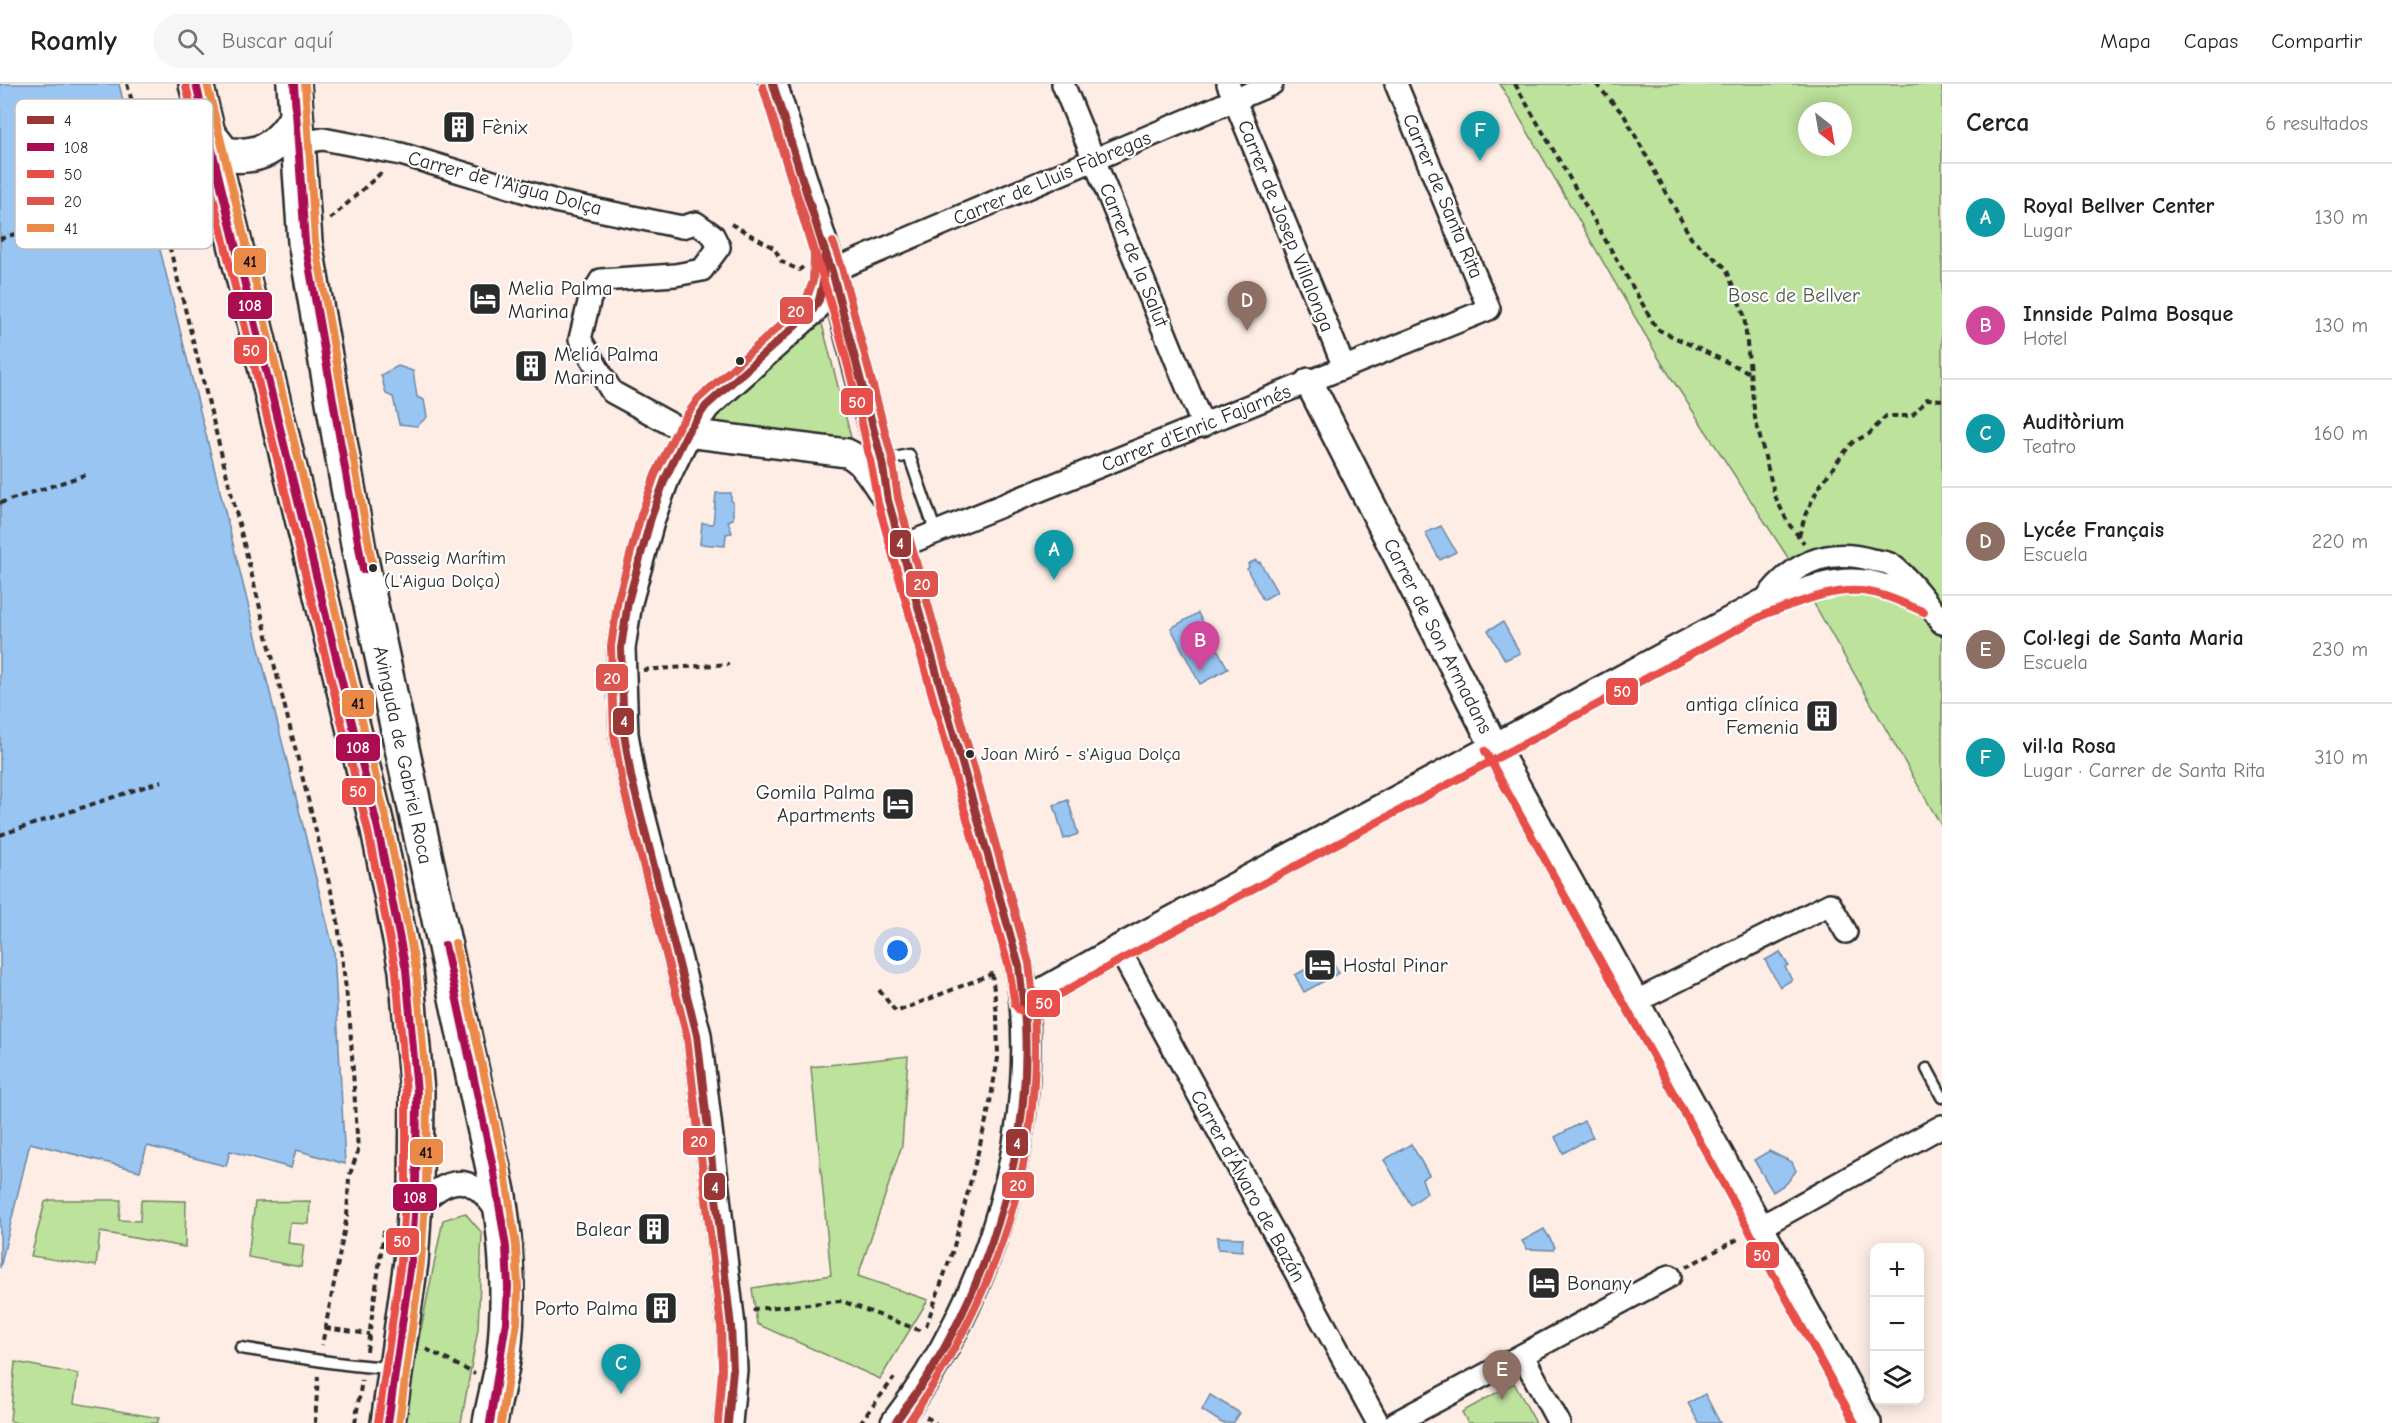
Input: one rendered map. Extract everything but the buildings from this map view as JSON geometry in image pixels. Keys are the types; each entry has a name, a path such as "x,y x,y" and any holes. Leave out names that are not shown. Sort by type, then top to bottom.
{"highway":[{"name":"Avinguda de Gabriel Roca","path":"196,84 200,99"},
{"name":"Avinguda de Gabriel Roca","path":"294,84 305,242 369,603 480,1103 503,1222 508,1284 506,1328 490,1423"},
{"path":"213,140 224,153 240,156 257,154 297,130"},
{"name":"Avinguda de Gabriel Roca","path":"213,152 376,819 398,922 409,994 417,1092 415,1210 411,1262 388,1423"},
{"path":"225,203 234,183 241,177 270,165 286,168 293,174 301,192"}],"street":[{"path":"773,84 829,262 882,461 888,500 1019,966 1025,1002 1024,1085 1015,1155 1006,1191 983,1264 949,1341 895,1423"},
{"name":"Carrer de la Salut","path":"1063,84 1203,426"},
{"name":"Carrer de Lluis Fàbregas","path":"829,262 1095,159 1231,92 1272,84"},
{"name":"Carrer de Santa Rita","path":"1396,84 1490,309"},
{"name":"Carrer de Josep Villalonga","path":"1231,92 1344,367"},
{"name":"Carrer de l'Aigua Dolça","path":"297,130 323,139 401,154 559,202 682,227 696,223"},
{"path":"696,223 713,235 719,247 702,270 675,275 601,280 590,298 580,339 612,392 687,433 847,453 856,457 864,465 888,500"},
{"path":"728,1423 733,1370 731,1326 697,1035 630,776 624,734 621,648 631,592 651,518 665,478 687,433 706,406 813,310 819,300 829,262"},
{"name":"Carrer d'Enric Fajarnés","path":"902,546 1490,309"},
{"name":"Carrer de Son Armadans","path":"1309,382 1494,746 1867,1423"},
{"path":"1025,1002 1119,949 1762,603 1815,587 1852,580 1887,585 1928,602 1942,622"},
{"path":"1635,1002 1830,904 1846,932"},
{"name":"Carrer d'Álvaro de Bazán","path":"1119,949 1378,1423"},
{"path":"1760,1227 1942,1126"},
{"path":"415,1210 429,1195 459,1181 472,1184 487,1195 503,1222"},
{"path":"1395,1423 1670,1276"},
{"path":"1523,1356 1559,1423"}],"lane":[{"path":"882,461 909,455 936,533"},
{"path":"1927,1069 1942,1097"},
{"path":"241,1348 364,1367 397,1368"}],"path":[{"path":"127,84 131,99"},
{"path":"1515,84 1656,329 1750,373"},
{"path":"1596,84 1624,115 1691,238 1725,267 1744,315 1755,418 1775,496 1788,524 1809,550"},
{"path":"305,242 401,154"},
{"path":"696,223 711,214 774,248 782,262 799,270 829,262"},
{"path":"0,239 15,234"},
{"path":"170,249 337,915 350,1023 358,1151 349,1177 346,1216 320,1361 315,1423"},
{"path":"1799,536 1806,513 1819,488 1853,442 1869,434 1886,416 1912,416 1927,399 1942,400"},
{"path":"0,503 88,474"},
{"path":"621,672 729,664"},
{"path":"0,835 162,781"},
{"path":"879,990 896,1012 992,974 1019,966"},
{"path":"919,1340 924,1332 953,1250 998,1059 997,1014 992,974"},
{"path":"1670,1276 1760,1227"},
{"path":"355,1423 384,1228"},
{"path":"754,1309 842,1301 924,1332"},
{"path":"860,1423 898,1373"}],"green space":[{"name":"Bosc de Bellver","path":"1500,84 1942,84 1942,827 1785,553 1661,362"},
{"path":"821,320 856,457 687,433"},
{"path":"908,1056 902,1145 858,1276 928,1300 880,1379 757,1324 752,1288 831,1275 811,1067"},
{"path":"50,1200 121,1200 119,1220 140,1221 141,1200 186,1201 185,1247 100,1232 96,1266 31,1256 45,1202"},
{"path":"310,1201 309,1224 290,1223 288,1243 304,1245 301,1267 248,1257 255,1202"},
{"path":"465,1213 482,1233 478,1329 461,1423 402,1423 443,1220"},
{"path":"15,1362 78,1374 74,1403 159,1418 157,1423 17,1423 10,1421"},
{"path":"1514,1383 1536,1423 1468,1423 1462,1412"}],"water":[{"path":"0,84 119,84 123,99 15,99 15,249 160,249 334,951 345,1164 296,1150 291,1168 230,1151 226,1166 147,1146 140,1171 30,1143 0,1268"},
{"path":"398,366 413,371 417,397 424,400 427,417 417,426 399,424 393,397 386,394 381,375"},
{"path":"716,493 731,493 733,502 733,519 728,521 732,533 726,534 725,546 700,544 702,523 713,524"},
{"path":"1441,526 1456,552 1440,560 1425,533"},
{"path":"1256,560 1260,562 1277,592 1263,600 1247,569 1248,564"},
{"path":"1198,613 1228,669 1200,684 1171,628"},
{"path":"1503,622 1520,653 1505,660 1488,630"},
{"path":"1068,800 1078,834 1064,839 1054,805"},
{"path":"1780,952 1788,965 1785,967 1792,980 1780,987 1765,960"},
{"path":"1330,956 1339,973 1304,992 1295,975"},
{"path":"1584,1121 1593,1137 1563,1153 1555,1137"},
{"path":"1411,1144 1429,1175 1422,1179 1427,1193 1411,1205 1384,1160"},
{"path":"1769,1151 1792,1162 1796,1171 1787,1183 1773,1192 1754,1160"},
{"path":"1544,1229 1555,1247 1553,1250 1527,1249 1522,1241"},
{"path":"1217,1237 1243,1238 1242,1251 1218,1249"},
{"path":"1705,1394 1720,1423 1699,1423 1688,1403"},
{"path":"1210,1395 1240,1413 1233,1423 1222,1423 1202,1410"}],"transit line":[{"name":"108","path":"196,84 200,99"},
{"name":"41","path":"207,84 211,99"},
{"name":"108","path":"294,84 305,242 363,570"},
{"name":"41","path":"305,84 315,241 373,568"},
{"name":"4","path":"728,1423 733,1370 731,1326 697,1035 631,776 624,734 621,648 628,602 651,518 665,479 687,433 706,406 813,310 819,300 823,283 825,253 773,84"},
{"name":"50","path":"186,86 189,99"},
{"name":"50","path":"763,87 828,293 856,397 878,503 1009,968 1015,1005 1020,1011 1030,1011 1124,958 1766,614 1825,594 1850,591 1878,594 1924,612"},
{"name":"20","path":"718,1422 722,1370 721,1327 687,1037 621,778 614,734 611,646 618,599 641,515 655,475 678,428 698,399 805,303 813,281 814,254 763,87"},
{"name":"41","path":"213,109 388,827 416,969 427,1091 426,1186 421,1263 399,1423"},
{"name":"108","path":"213,154 378,829 406,970 417,1092 416,1185 411,1262 388,1423"},
{"name":"50","path":"213,197 368,831 396,971 406,1092 406,1185 401,1261 378,1422"},
{"name":"20","path":"833,242 842,268 892,458 898,498 1029,963 1035,1026 1034,1087 1027,1147 1014,1205 995,1261 971,1316 942,1370 908,1423"},
{"name":"4","path":"823,245 832,271 882,461 888,500 1019,966 1025,1025 1025,1070 1014,1161 989,1250 951,1335 929,1374 895,1423"},
{"name":"50","path":"1485,751 1855,1423"},
{"name":"41","path":"455,943 504,1165 516,1246 517,1322 501,1423"},
{"name":"108","path":"445,945 493,1167 506,1247 508,1287 506,1322 490,1423"}],"place":[{"name":"Fènix","path":"459,127"},
{"name":"vil·la Rosa","path":"1480,161"},
{"name":"Melia Palma Marina","path":"485,299"},
{"name":"Lycée Français","path":"1247,331"},
{"name":"Meliá Palma Marina","path":"531,366"},
{"name":"Passeig Marítim (L'Aigua Dolça)","path":"373,568"},
{"name":"Royal Bellver Center","path":"1054,580"},
{"name":"Innside Palma Bosque","path":"1200,671"},
{"name":"antiga clínica Femenia","path":"1822,716"},
{"name":"Joan Miró - s'Aigua Dolça","path":"970,754"},
{"name":"Gomila Palma Apartments","path":"898,804"},
{"name":"Hostal Pinar","path":"1320,965"},
{"name":"Balear","path":"654,1229"},
{"name":"Bonany","path":"1544,1283"},
{"name":"Porto Palma","path":"661,1308"},
{"name":"Auditòrium","path":"621,1394"},
{"name":"Col·legi de Santa Maria","path":"1502,1400"}]}
